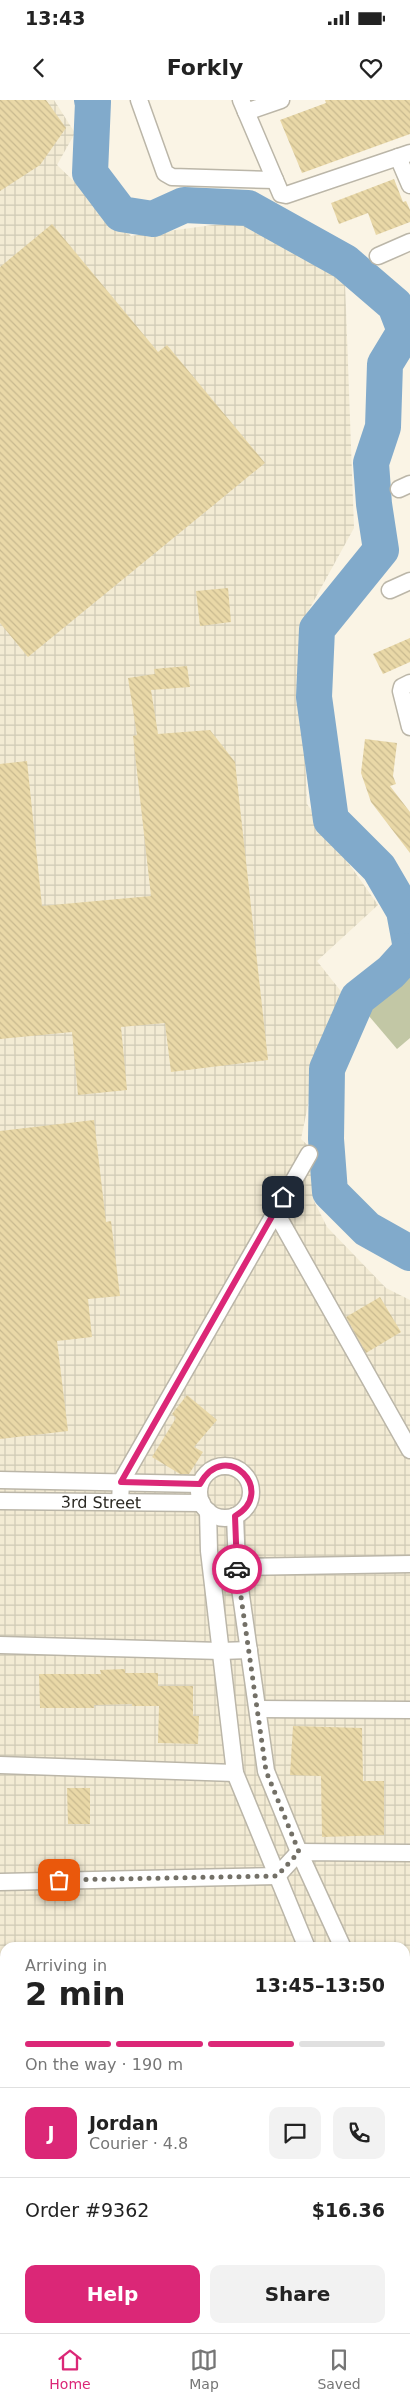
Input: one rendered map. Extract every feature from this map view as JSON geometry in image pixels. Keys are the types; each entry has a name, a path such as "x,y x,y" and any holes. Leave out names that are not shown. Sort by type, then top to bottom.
{"street":[{"path":"139,100 165,173 172,177 278,187 291,195 404,155 410,186"},
{"path":"278,187 244,106 281,100"},
{"path":"378,256 410,242"},
{"path":"390,590 410,581"},
{"path":"406,687 410,727"},
{"path":"120,1502 121,1482 309,1154"},
{"path":"275,1211 410,1450"},
{"path":"205,1507 217,1516 227,1518 235,1516 242,1512 251,1498 250,1482 239,1469 223,1466 213,1468 205,1475 200,1484 199,1494 205,1507 235,1773 304,1942"},
{"name":"3rd Street","path":"0,1480 200,1484"},
{"name":"3rd Street","path":"0,1501 120,1502 205,1507"},
{"path":"235,1516 237,1567 266,1771 299,1852 340,1942"},
{"path":"237,1567 410,1564"},
{"path":"0,1645 221,1651 249,1650"},
{"path":"258,1709 410,1710"},
{"path":"0,1764 235,1773"},
{"path":"0,1882 277,1876 299,1852 410,1853"}],"shaded area":[{"path":"0,100 54,100 75,133 57,165 131,236 257,219 345,282 354,528 300,626 307,804 378,905 317,961 347,999 316,1066 301,1139 316,1153 313,1180 314,1201 327,1227 386,1288 410,1300 410,1942 0,1942"}],"green space":[{"path":"410,970 410,1038 397,1049 363,1009"}],"building":[{"path":"0,100 46,100 66,128 40,165 0,191"},
{"path":"325,100 410,100 410,134 302,173 280,120 326,103"},
{"path":"394,179 403,202 406,201 410,210 410,222 376,235 368,213 339,224 331,203"},
{"path":"52,224 158,352 167,345 265,463 28,657 0,623 0,267"},
{"path":"228,588 231,622 200,626 196,591"},
{"path":"410,638 410,662 383,674 373,654"},
{"path":"187,666 190,687 151,690 158,734 210,730 235,762 268,1060 171,1072 165,1023 121,1027 127,1090 78,1095 72,1032 0,1039 0,764 27,761 42,906 151,896 133,736 137,735 128,678 155,674 154,669"},
{"path":"365,739 397,743 393,776 396,784 390,786 410,812 410,853 371,802 361,773"},
{"path":"94,1120 106,1222 111,1221 120,1296 88,1299 92,1337 57,1341 68,1431 0,1439 0,1131"},
{"path":"380,1297 401,1332 366,1353 346,1317"},
{"path":"187,1395 217,1420 194,1447 203,1452 189,1474 180,1474 152,1457 176,1418 172,1414"},
{"path":"125,1669 125,1673 158,1673 158,1686 193,1686 193,1716 199,1716 198,1744 158,1743 159,1706 132,1706 132,1704 94,1705 94,1708 40,1708 39,1674 101,1674 100,1670"},
{"path":"293,1726 362,1728 363,1781 384,1781 384,1835 322,1837 321,1776 290,1775"},
{"path":"67,1788 90,1788 90,1824 68,1824"}],"waterway":[{"path":"92,100 90,173 121,214 153,219 184,205 248,208 345,262 395,305 405,331 385,364 383,427 371,463 374,504 381,550 317,629 314,697 331,820 379,868 404,911 410,943"},
{"path":"410,951 391,972 358,998 327,1069 326,1139 330,1192 367,1229 410,1253"}],"way so far":[{"path":"59,1880 277,1876 299,1852 266,1771 237,1569"}],"route":[{"path":"237,1569 235,1516 242,1512 251,1498 250,1482 239,1469 231,1466 213,1468 205,1475 200,1484 121,1482 283,1197"}]}
